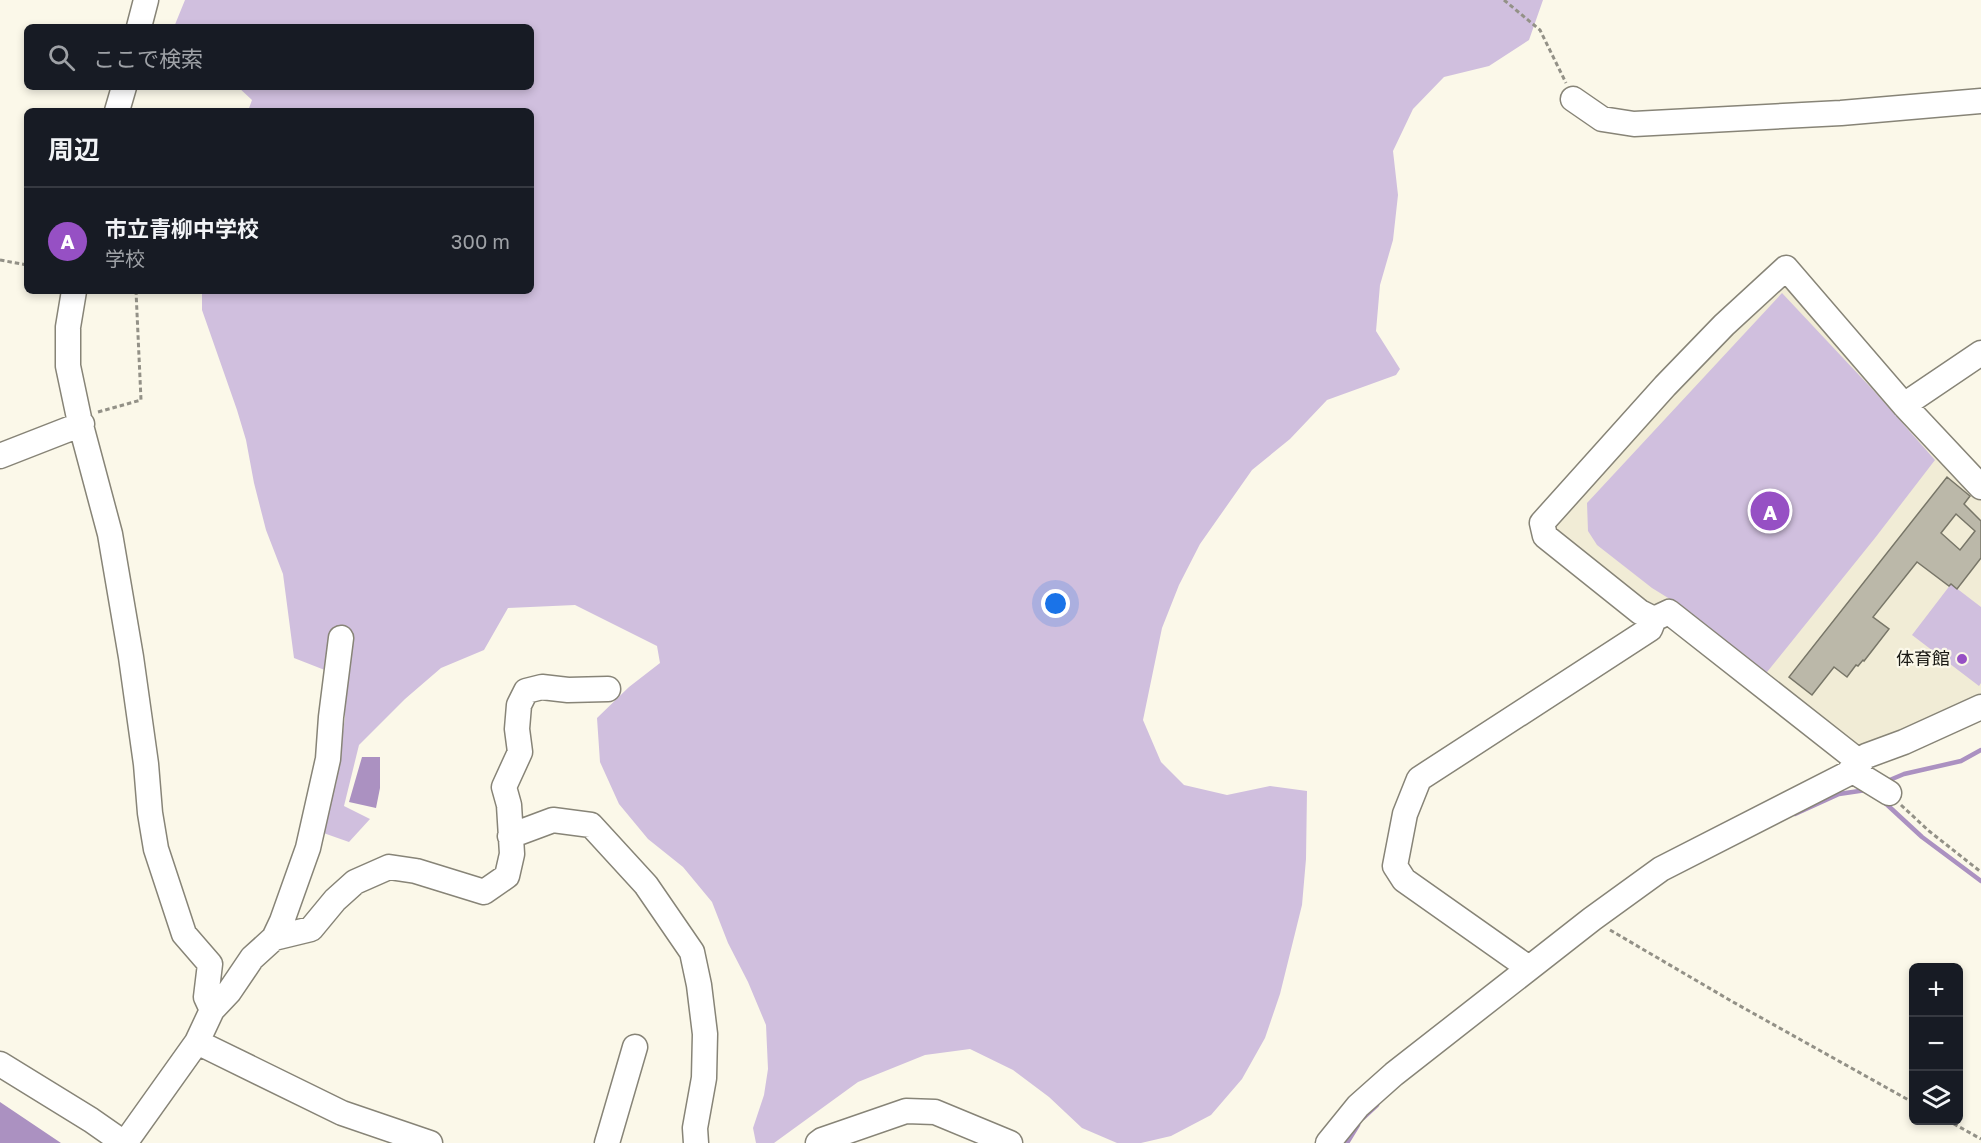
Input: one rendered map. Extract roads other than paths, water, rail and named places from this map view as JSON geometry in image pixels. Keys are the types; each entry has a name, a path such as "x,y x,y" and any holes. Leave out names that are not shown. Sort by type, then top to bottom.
{"street":[{"path":"140,24 146,0"},
{"path":"118,108 122,90"},
{"path":"1573,99 1602,119 1634,124 1841,113 1981,101"},
{"path":"1654,619 1640,612 1545,536 1542,523 1665,386 1786,267 1904,405 1981,487"},
{"path":"74,294 68,327 68,366 110,534 143,742 156,849 184,934 210,964 206,997 212,1010"},
{"path":"1904,405 1981,353"},
{"path":"0,456 81,421"},
{"path":"1526,970 1522,964 1404,880 1395,866 1406,814 1419,778 1650,629 1654,619 1669,612 1852,756 1871,782"},
{"path":"0,1064 92,1120 124,1143 197,1042 212,1010 229,992 252,958 274,938 282,921 308,848 319,805 328,759 341,638"},
{"path":"274,938 311,929 335,900 355,882 389,867 416,871 484,892 507,876 512,854 509,805 504,787 520,752 517,729 519,705 526,692 542,687 568,690 608,689"},
{"path":"1871,782 1866,756 1904,742 1981,707"},
{"path":"1328,1143 1358,1106 1378,1087 1526,970 1661,869 1871,782"},
{"path":"510,836 553,820 591,825 646,885 692,952 705,1034 704,1078 695,1128 696,1143"},
{"path":"197,1042 342,1113 430,1143"},
{"path":"607,1143 635,1047"},
{"path":"818,1143 906,1111 920,1110 935,1112 1010,1143"}],"waterway":[{"path":"1885,782 1904,774 1961,761 1981,750"},
{"path":"1795,814 1839,794 1866,790"},
{"path":"1883,801 1922,837 1981,881"},
{"path":"1363,1118 1377,1105"},
{"path":"1347,1143 1358,1125"}],"place":[{"name":"市立青柳中学校","path":"1770,511"},
{"name":"体育館","path":"1962,659"}]}
